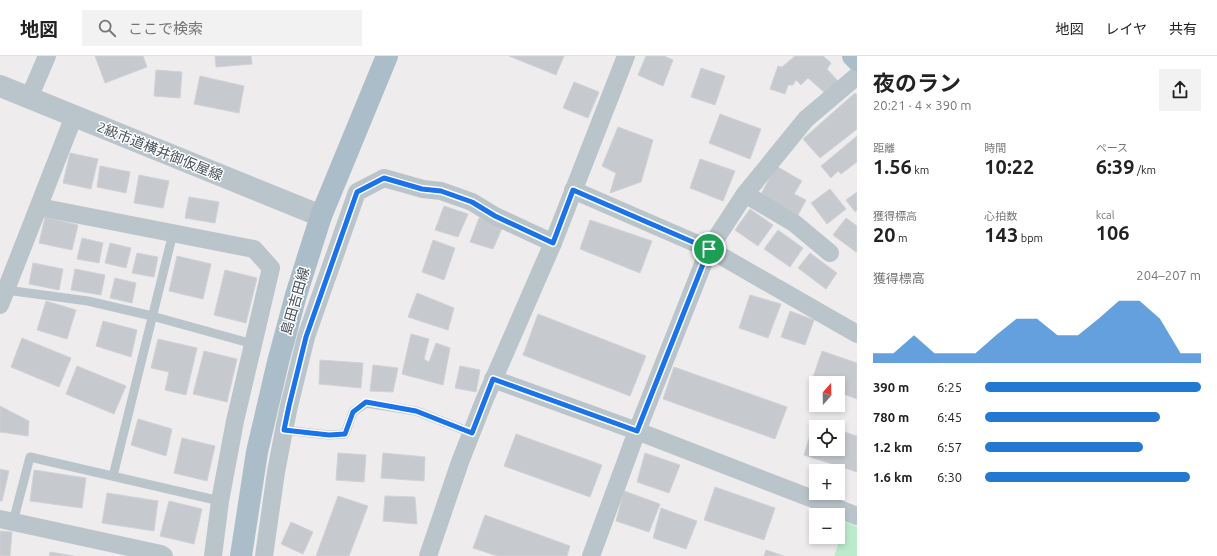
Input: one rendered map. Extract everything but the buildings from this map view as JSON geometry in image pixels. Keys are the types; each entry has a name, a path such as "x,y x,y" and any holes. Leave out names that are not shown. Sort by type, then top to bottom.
{"main road":[{"name":"島田吉田線","path":"241,556 257,452 278,362 296,295 321,216 387,56"},
{"path":"852,56 857,60"}],"street":[{"path":"29,98 47,56"},
{"path":"428,556 493,379 553,243 626,56"},
{"path":"591,556 637,431 709,249 746,194 806,119 857,76"},
{"name":"2級市道横井御仮屋線","path":"0,86 321,216"},
{"path":"3,297 74,116"},
{"path":"264,556 276,472 284,430 306,337 357,192 384,178 422,189 441,191 472,202 495,216 553,243"},
{"path":"573,190 709,249 857,334"},
{"path":"746,194 794,223 830,254"},
{"path":"39,207 254,250 271,268 235,421 220,500 213,556"},
{"path":"493,379 637,431 857,516"},
{"path":"6,521 161,554 164,556"}],"lane":[{"path":"113,476 172,233"},
{"path":"3,297 88,301 152,316 253,344"},
{"path":"284,430 329,435 345,434 353,412 366,402 416,411 472,433"},
{"path":"6,521 30,457 220,500"}],"green space":[{"path":"846,522 857,527 857,556 834,556 838,544 845,544"}],"route":[{"path":"384,178 422,189 441,191 472,202 495,216 553,243 573,190 709,249 637,431 493,379 472,433 416,411 366,402 353,412 345,434 329,435 284,430 306,337 357,192 384,178"}]}
